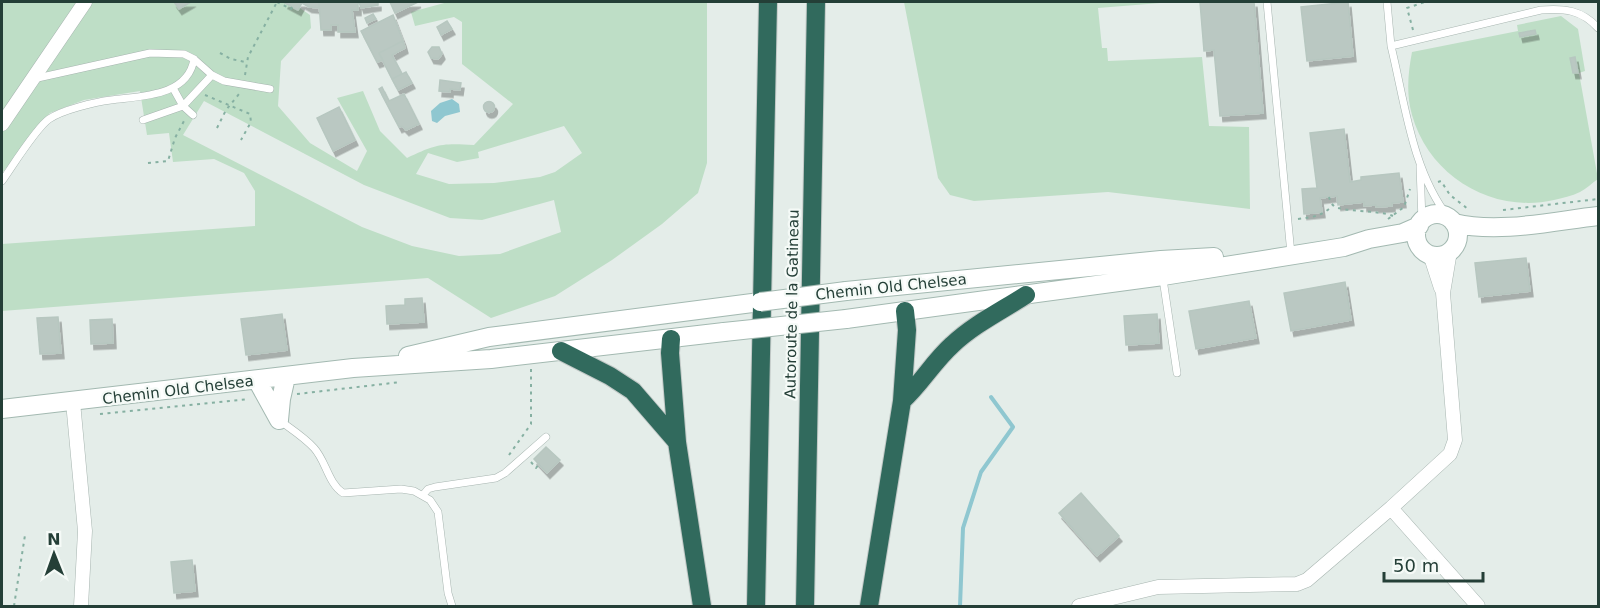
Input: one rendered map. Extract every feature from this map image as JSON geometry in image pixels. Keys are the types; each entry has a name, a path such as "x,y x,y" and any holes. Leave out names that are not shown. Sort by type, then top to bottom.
{"highway":[{"name":"Autoroute de la Gatineau","path":"756,606 768,2"},
{"name":"Autoroute de la Gatineau","path":"805,606 816,2"},
{"path":"902,401 917,388 934,363 958,339 1026,295"},
{"path":"869,606 902,401 907,330 905,311"},
{"path":"671,339 670,353 677,442 702,606"},
{"path":"561,351 610,376 633,391 677,442"}],"street":[{"path":"2,124 85,2"},
{"path":"1443,293 1416,236 1420,224 1427,217 1437,214 1471,226 1506,218 1599,216"},
{"path":"1425,251 1441,255 1506,218"},
{"path":"1079,606 1158,587 1297,584 1307,580 1450,454 1455,440 1443,293 1452,248 1458,236 1452,221"},
{"name":"Chemin Old Chelsea","path":"1344,247 1369,239 1403,233 1420,224"},
{"name":"Chemin Old Chelsea","path":"2,409 257,389 286,377 353,369 491,359 846,319 1163,276 1344,247 1370,248 1413,244 1425,251"},
{"name":"Chemin Old Chelsea","path":"353,369 489,337 723,306 846,291 1161,260 1291,254"},
{"path":"891,287 905,311"},
{"path":"671,339 678,326 695,310"},
{"path":"279,420 281,395 286,377"},
{"path":"257,389 279,420"},
{"path":"73,402 85,531 81,606"},
{"path":"1391,508 1478,606"}],"lane":[{"path":"1267,2 1291,254"},
{"path":"1387,2 1391,46 1420,163 1441,207 1452,221"},
{"path":"1391,46 1541,10 1564,9 1587,17 1599,28"},
{"path":"33,79 150,53 184,54 194,59 212,75 236,84 270,89"},
{"path":"2,181 49,119 87,105 111,100 140,98 173,88 190,74 194,59"},
{"path":"143,120 183,106 212,75"},
{"path":"173,88 183,106 192,113"},
{"path":"1420,163 1420,224"},
{"path":"1163,276 1177,373"},
{"path":"279,420 302,436 314,448 336,487 343,493 401,489 423,495 430,500 438,513 448,593 452,606"},
{"path":"423,495 435,487 496,478 514,466 546,437"}],"path":[{"path":"248,57 277,2 291,9 292,7"},
{"path":"1415,40 1407,8 1425,2"},
{"path":"220,52 231,59 246,62"},
{"path":"148,162 168,161 175,138 203,94 251,115 241,140"},
{"path":"217,128 237,98"},
{"path":"1436,183 1441,181 1450,195 1469,209"},
{"path":"1329,197 1333,205 1340,209 1386,213 1393,216"},
{"path":"1506,218 1599,199"},
{"path":"1287,220 1321,215 1327,213 1333,205"},
{"path":"514,466 509,455 528,429 532,418 532,366"},
{"name":"Chemin Old Chelsea","path":"110,414 257,389"},
{"path":"532,463 536,468 539,464"},
{"path":"14,606 25,535"}],"green space":[{"path":"2,2 291,2 310,15 311,28 281,61 278,106 310,143 357,171 367,151 337,98 363,91 380,131 407,158 439,145 474,145 513,104 462,64 462,22 454,17 415,26 411,12 448,2 707,2 707,163 698,193 662,224 612,260 555,296 491,318 428,278 2,311 2,244 255,226 255,191 244,173 214,159 173,162 169,133 147,135 140,91 84,100 50,113 2,173","holes":["204,101 364,185 450,218 482,220 554,200 561,232 500,254 459,256 412,246 362,227 183,135","564,126 582,153 555,172 540,177 494,183 449,184 416,174 428,153 457,162 479,158 478,152"]},
{"path":"904,2 1173,2 1098,8 1102,48 1107,48 1108,61 1202,57 1209,126 1249,127 1250,209 1108,192 974,201 950,195 938,178"},
{"path":"1561,16 1578,29 1585,71 1579,73 1598,179 1574,195 1531,203 1508,201 1466,186 1448,172 1420,137 1412,115 1408,91 1412,52 1518,31 1517,25"}],"water":[{"path":"452,99 459,104 460,112 445,116 437,123 432,121 431,111 440,103"}],"building":[{"path":"174,2 191,2 179,9"},
{"path":"286,2 319,2 319,8 309,7 302,3 298,10"},
{"path":"319,2 358,2 358,10 352,10 355,32 338,32 338,25 331,25 331,30 321,30"},
{"path":"359,2 378,2 378,5 361,8"},
{"path":"390,2 418,2 395,13"},
{"path":"1200,2 1254,2 1263,113 1220,116 1214,50 1204,51"},
{"path":"1348,2 1353,56 1307,61 1301,7"},
{"path":"373,14 376,19 367,23 365,18"},
{"path":"393,15 403,41 379,53 383,60 377,62 361,31"},
{"path":"447,21 452,29 441,35 437,27"},
{"path":"1535,30 1536,34 1520,37 1519,33"},
{"path":"403,41 405,48 392,55 402,74 392,79 379,53"},
{"path":"432,47 439,47 442,54 438,59 431,58 428,52"},
{"path":"1575,57 1578,73 1573,73 1570,58"},
{"path":"406,72 412,83 398,90 392,79"},
{"path":"440,80 461,83 460,90 439,91"},
{"path":"382,87 389,101 404,94 419,124 406,130 402,126 399,127 379,89"},
{"path":"489,101 495,107 489,113 483,107"},
{"path":"339,107 355,140 333,151 317,118"},
{"path":"1344,129 1350,182 1361,180 1361,177 1399,173 1403,202 1392,203 1392,206 1376,207 1376,205 1364,206 1364,202 1338,205 1337,196 1320,198 1322,212 1304,214 1302,189 1317,188 1310,133"},
{"path":"1526,258 1530,291 1479,297 1475,263"},
{"path":"1345,282 1351,320 1291,331 1284,293"},
{"path":"422,298 424,322 387,324 386,306 405,305 405,299"},
{"path":"1249,301 1256,338 1196,349 1189,311"},
{"path":"282,314 287,350 246,355 241,319"},
{"path":"1157,314 1159,343 1126,345 1124,316"},
{"path":"58,317 61,353 40,354 37,318"},
{"path":"112,319 113,343 91,344 90,320"},
{"path":"546,447 560,460 547,473 534,459"},
{"path":"1081,493 1119,536 1097,556 1059,513"},
{"path":"192,560 195,591 174,593 171,562"}],"waterway":[{"path":"960,606 963,528 981,472 1013,427 991,397"}]}
